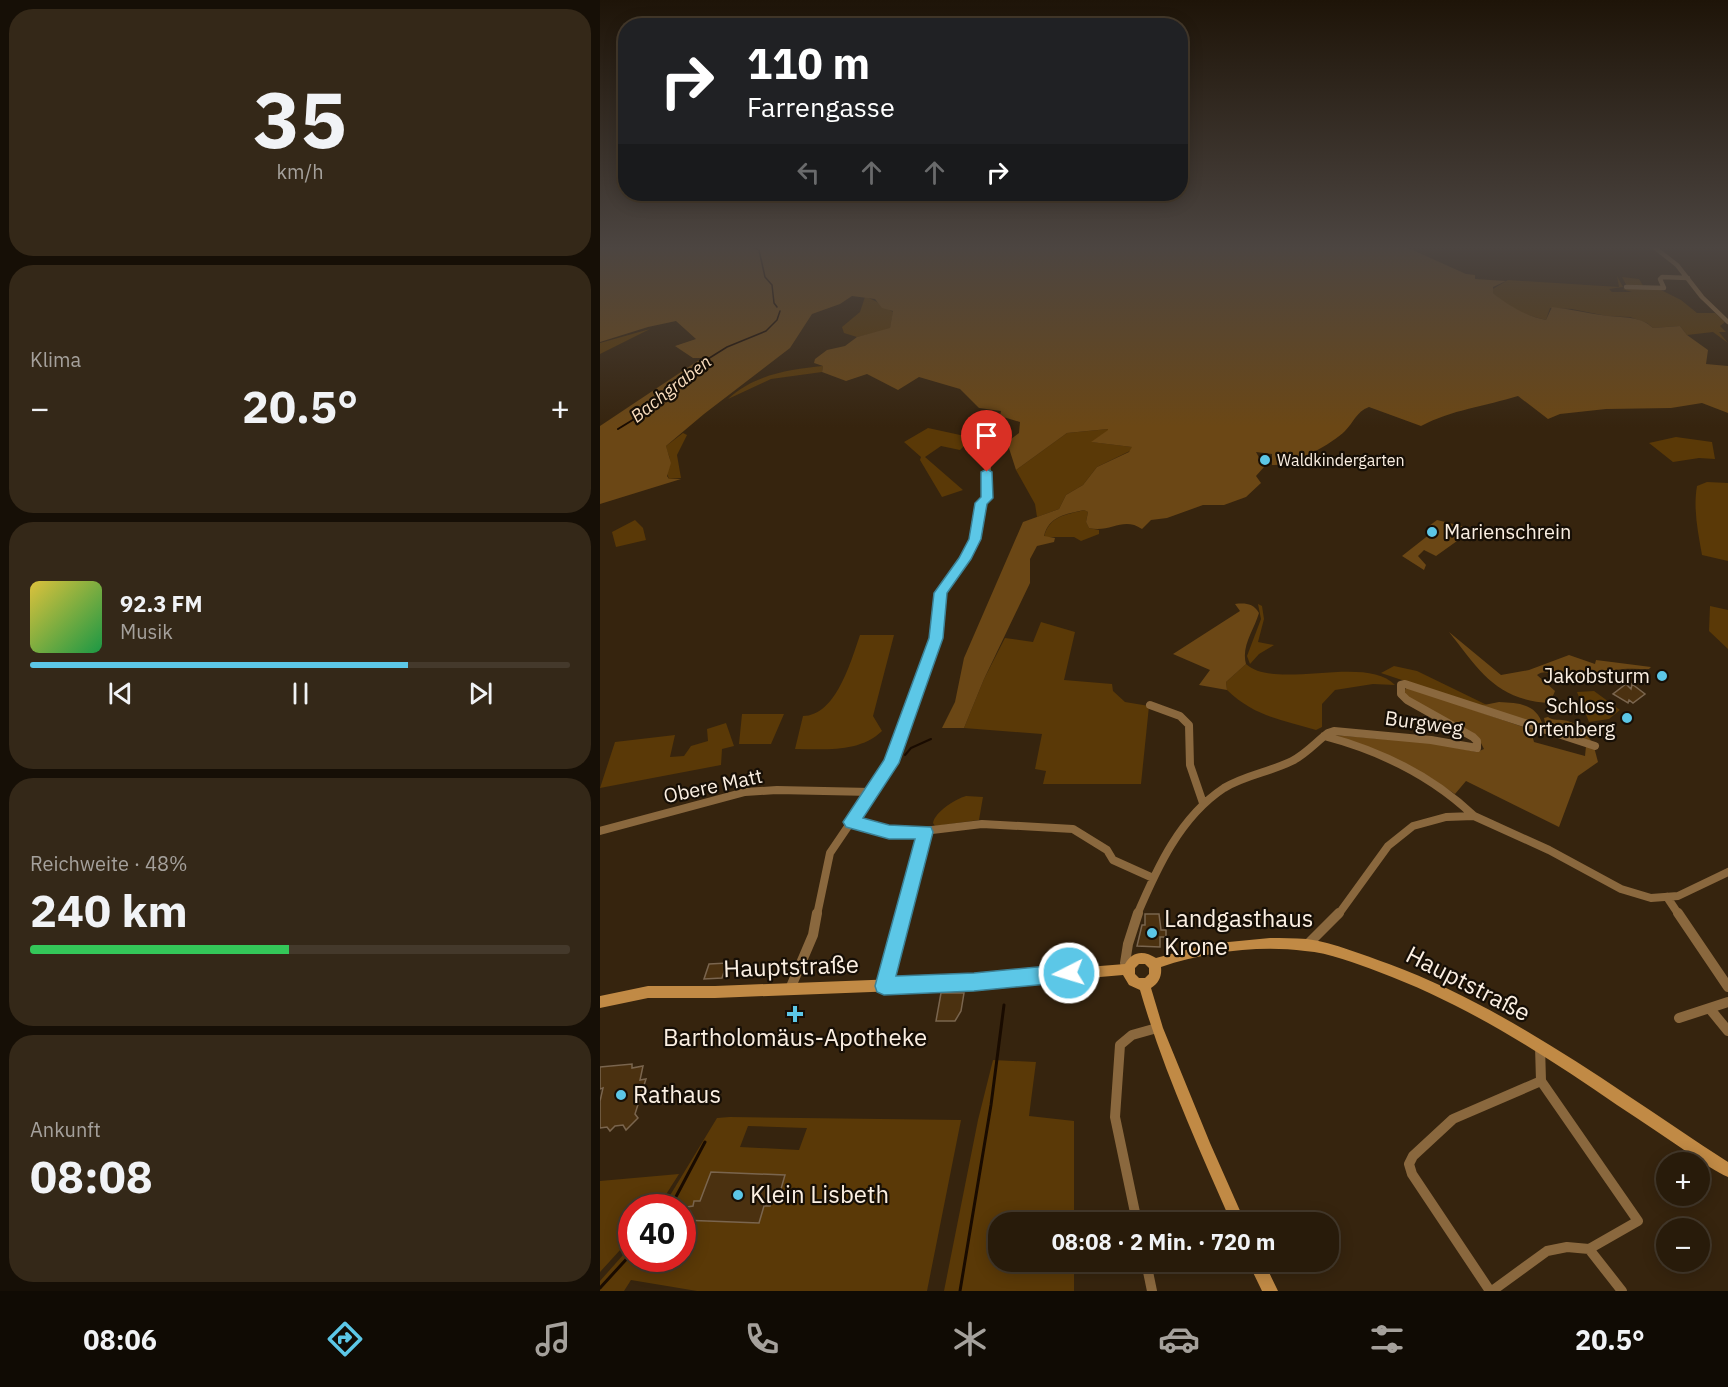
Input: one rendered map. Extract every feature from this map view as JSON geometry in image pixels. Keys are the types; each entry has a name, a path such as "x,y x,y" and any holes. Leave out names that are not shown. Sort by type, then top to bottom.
{"main road":[{"name":"Hauptstraße","path":"1154,964 1167,958 1222,949 1271,944 1307,945 1346,955 1415,979 1455,998 1540,1046 1728,1170"},
{"path":"1143,957 1154,964 1155,976 1144,984 1132,980 1129,968 1134,960 1143,957"},
{"name":"Hauptstraße","path":"600,1002 648,992 974,982 1129,968"},
{"path":"1144,984 1157,1028 1204,1147 1233,1212"},
{"path":"1261,1272 1270,1291"}],"street":[{"path":"1713,307 1728,322"},
{"path":"790,989 813,935 830,853 891,763 936,638 940,593 965,559 975,539 981,503 987,498 989,484 987,451 982,443"},
{"name":"Burgweg","path":"1324,736 1334,731 1374,734 1477,748 1477,741 1473,737 1407,700 1399,689 1405,684 1596,746"},
{"path":"1150,705 1180,716 1189,725 1190,765 1203,803"},
{"path":"1129,968 1125,963 1128,944 1153,878 1170,846 1194,812 1203,803 1241,779 1299,758 1324,736 1382,756 1410,770 1437,786 1474,816 1549,850 1621,889 1651,898 1678,896 1728,872"},
{"name":"Obere Matt","path":"600,831 745,792 777,790 871,792"},
{"path":"1307,945 1337,916 1388,846 1406,831 1413,826 1446,817 1474,816"},
{"path":"851,822 889,832 925,832 982,824 1073,829 1107,850 1113,860 1153,878"},
{"path":"884,986 925,832"},
{"path":"1666,897 1728,987"},
{"path":"1679,1018 1728,1002"},
{"path":"1710,1009 1728,1030"},
{"path":"1135,1212 1114,1117 1120,1045 1124,1038 1157,1028"},
{"path":"1540,1046 1541,1081 1638,1221 1589,1249 1567,1247 1546,1251 1491,1291 1412,1174 1409,1164 1413,1156 1453,1119 1541,1081"},
{"path":"1589,1249 1622,1291"},
{"path":"1148,1272 1152,1291"}],"shaded area":[{"path":"600,307 831,307 812,314 790,348 666,446 671,463 667,476 669,479 681,479 600,504 600,426 702,358 693,358 675,346 696,339 676,321 600,342"},
{"path":"862,307 886,307 893,312 890,329 857,337 844,333 842,327 860,312"},
{"path":"1512,307 1690,307 1697,313 1715,313 1725,322 1720,326 1726,332 1719,332 1728,343 1713,332 1687,335 1680,326 1653,328 1647,323 1630,317 1550,308 1546,320"},
{"path":"1514,307 1546,320 1554,307 1632,318 1643,321 1653,328 1680,326 1687,335 1708,350 1706,364 1728,366 1728,413 1702,403 1671,408 1606,409 1560,414 1548,419 1518,396 1456,412 1421,426 1369,407 1358,414 1339,436 1300,459 1272,465 1272,454 1256,452 1264,467 1256,476 1261,483 1246,497 1224,505 1203,505 1167,518 1151,520 1142,529 1129,524 1089,528 1086,522 1088,512 1084,510 1059,517 1046,529 1044,536 1055,538 1054,542 1037,546 1030,559 1030,583 984,679 964,728 942,728 955,702 964,658 1023,522 1059,509 1066,495 1083,485 1097,467 1129,452 1132,447 1091,442 1108,429 1067,433 1016,470 1007,442 1019,433 1020,422 1000,416 1001,411 979,408 960,389 919,377 898,390 867,374 846,381 822,372 823,366 814,363 815,359 827,350 845,346 857,337 890,328 893,311 882,308"},
{"path":"650,329 600,354 600,343"},
{"path":"823,366 822,372 771,379 728,399 760,379 785,371"},
{"path":"928,428 974,438 979,443 966,444 960,450 941,446 925,457 963,490 942,497 920,460 921,457 904,442"},
{"path":"1108,429 1092,442 1132,447 1132,450 1097,467 1083,485 1066,495 1059,509 1037,517 1035,504 1016,470 1067,433"},
{"path":"683,433 687,435 677,455 681,478 669,479 666,471 670,462 666,446"},
{"path":"1676,437 1712,442 1715,459 1699,458 1673,462 1649,443"},
{"path":"1707,482 1728,483 1728,561 1702,555 1696,520 1696,495 1697,486"},
{"path":"1084,510 1088,512 1086,522 1089,528 1099,530 1099,534 1081,541 1074,537 1044,537 1046,530 1054,521 1064,515"},
{"path":"635,520 643,528 646,540 616,547 612,532"},
{"path":"1437,520 1466,527 1471,531 1436,556 1424,550 1418,556 1426,565 1424,570 1402,556 1430,534 1429,526"},
{"path":"1235,604 1248,604 1259,613 1245,651 1246,664 1226,682 1227,690 1199,685 1210,670 1173,654 1240,611"},
{"path":"1258,604 1262,606 1264,619 1258,642 1274,645 1259,654 1250,664 1247,656 1261,619"},
{"path":"1710,606 1728,610 1728,649 1709,631"},
{"path":"1041,622 1075,632 1064,680 1112,684 1113,691 1125,702 1149,706 1141,784 1043,784 1046,771 1035,769 1042,734 964,728 984,679 1005,638 1033,642"},
{"path":"1449,632 1501,675 1529,670 1569,655 1595,664 1596,660 1651,667 1649,669 1615,670 1577,678 1564,678 1544,672 1537,675 1555,691 1550,703 1531,701 1502,690 1491,681 1480,671"},
{"path":"860,635 894,635 873,716 882,731 863,743 852,746 830,749 795,749 803,716 815,714 833,697 847,672"},
{"path":"1246,664 1260,671 1277,674 1364,672 1381,676 1395,685 1373,684 1335,690 1322,704 1322,727 1316,730 1258,711 1247,706 1227,690 1226,682"},
{"path":"1394,666 1417,671 1489,706 1479,706 1381,673"},
{"path":"1407,687 1535,731 1532,735 1534,742 1585,756 1586,746 1594,747 1598,762 1578,776 1559,827 1466,781 1455,794 1426,775 1333,735 1433,743 1477,752 1484,749 1479,739 1407,696 1404,691"},
{"path":"1594,691 1620,710 1609,719 1589,722 1577,692"},
{"path":"1499,702 1527,706 1537,713 1543,726 1479,706"},
{"path":"742,714 784,714 771,744 739,744"},
{"path":"1544,718 1575,724 1586,733 1591,741 1546,727"},
{"path":"726,723 734,746 722,749 721,765 600,788 615,742 675,735 670,757 684,756 691,746 708,741 707,729"},
{"path":"966,796 983,797 979,820 935,826 933,823 941,810"},
{"path":"993,1060 1036,1062 1029,1116 1074,1121 1074,1212 988,1212 988,1272 1074,1272 1074,1291 944,1291 978,1120"},
{"path":"717,1118 961,1120 927,1291 697,1291 631,1280 624,1291 600,1291 600,1281 618,1261 618,1272 696,1272 696,1194 671,1194","holes":["748,1126 807,1128 799,1150 740,1147"]},
{"path":"679,1174 666,1194 618,1194 618,1252 600,1272 600,1181"}],"building":[{"path":"1626,684 1631,689 1632,684 1645,694 1633,703 1629,700 1628,703 1613,694"},
{"name":"Landgasthaus Krone","path":"1145,914 1159,914 1161,930 1166,930 1166,937 1160,937 1160,947 1137,946 1142,925 1145,925"},
{"path":"727,963 722,978 704,979 709,964"},
{"path":"941,993 964,993 961,1011 955,1021 936,1021"},
{"name":"Rathaus","path":"632,1064 632,1068 643,1066 640,1080 646,1079 635,1114 638,1118 626,1130 623,1125 615,1126 610,1131 607,1127 600,1128 600,1101 603,1088 600,1089 600,1067"},
{"name":"Klein Lisbeth","path":"711,1172 785,1175 781,1189 776,1189 770,1206 764,1206 759,1223 696,1221 696,1201 700,1201"}],"waterway":[{"name":"Bachgraben","path":"649,410 679,377 727,347 766,331 777,320 780,311"},
{"name":"Bachgraben","path":"618,429 649,410"},
{"path":"905,755 911,748 931,739"},
{"path":"960,1291 991,1105 1004,1005"},
{"path":"677,1194 705,1142"},
{"path":"600,1288 618,1268"}],"place":[{"name":"Waldkindergarten","path":"1265,460"},
{"name":"Marienschrein","path":"1432,532"},
{"name":"Jakobsturm","path":"1662,676"},
{"name":"Schloss Ortenberg","path":"1627,718"},
{"name":"Landgasthaus Krone","path":"1152,933"},
{"name":"Bartholomäus-Apotheke","path":"795,1014"},
{"name":"Rathaus","path":"621,1095"},
{"name":"Klein Lisbeth","path":"738,1195"}],"route":[{"path":"987,472 989,484 987,498 981,503 974,543 940,593 936,638 891,763 851,822 889,832 925,832 884,986 974,982 1069,973"}]}
